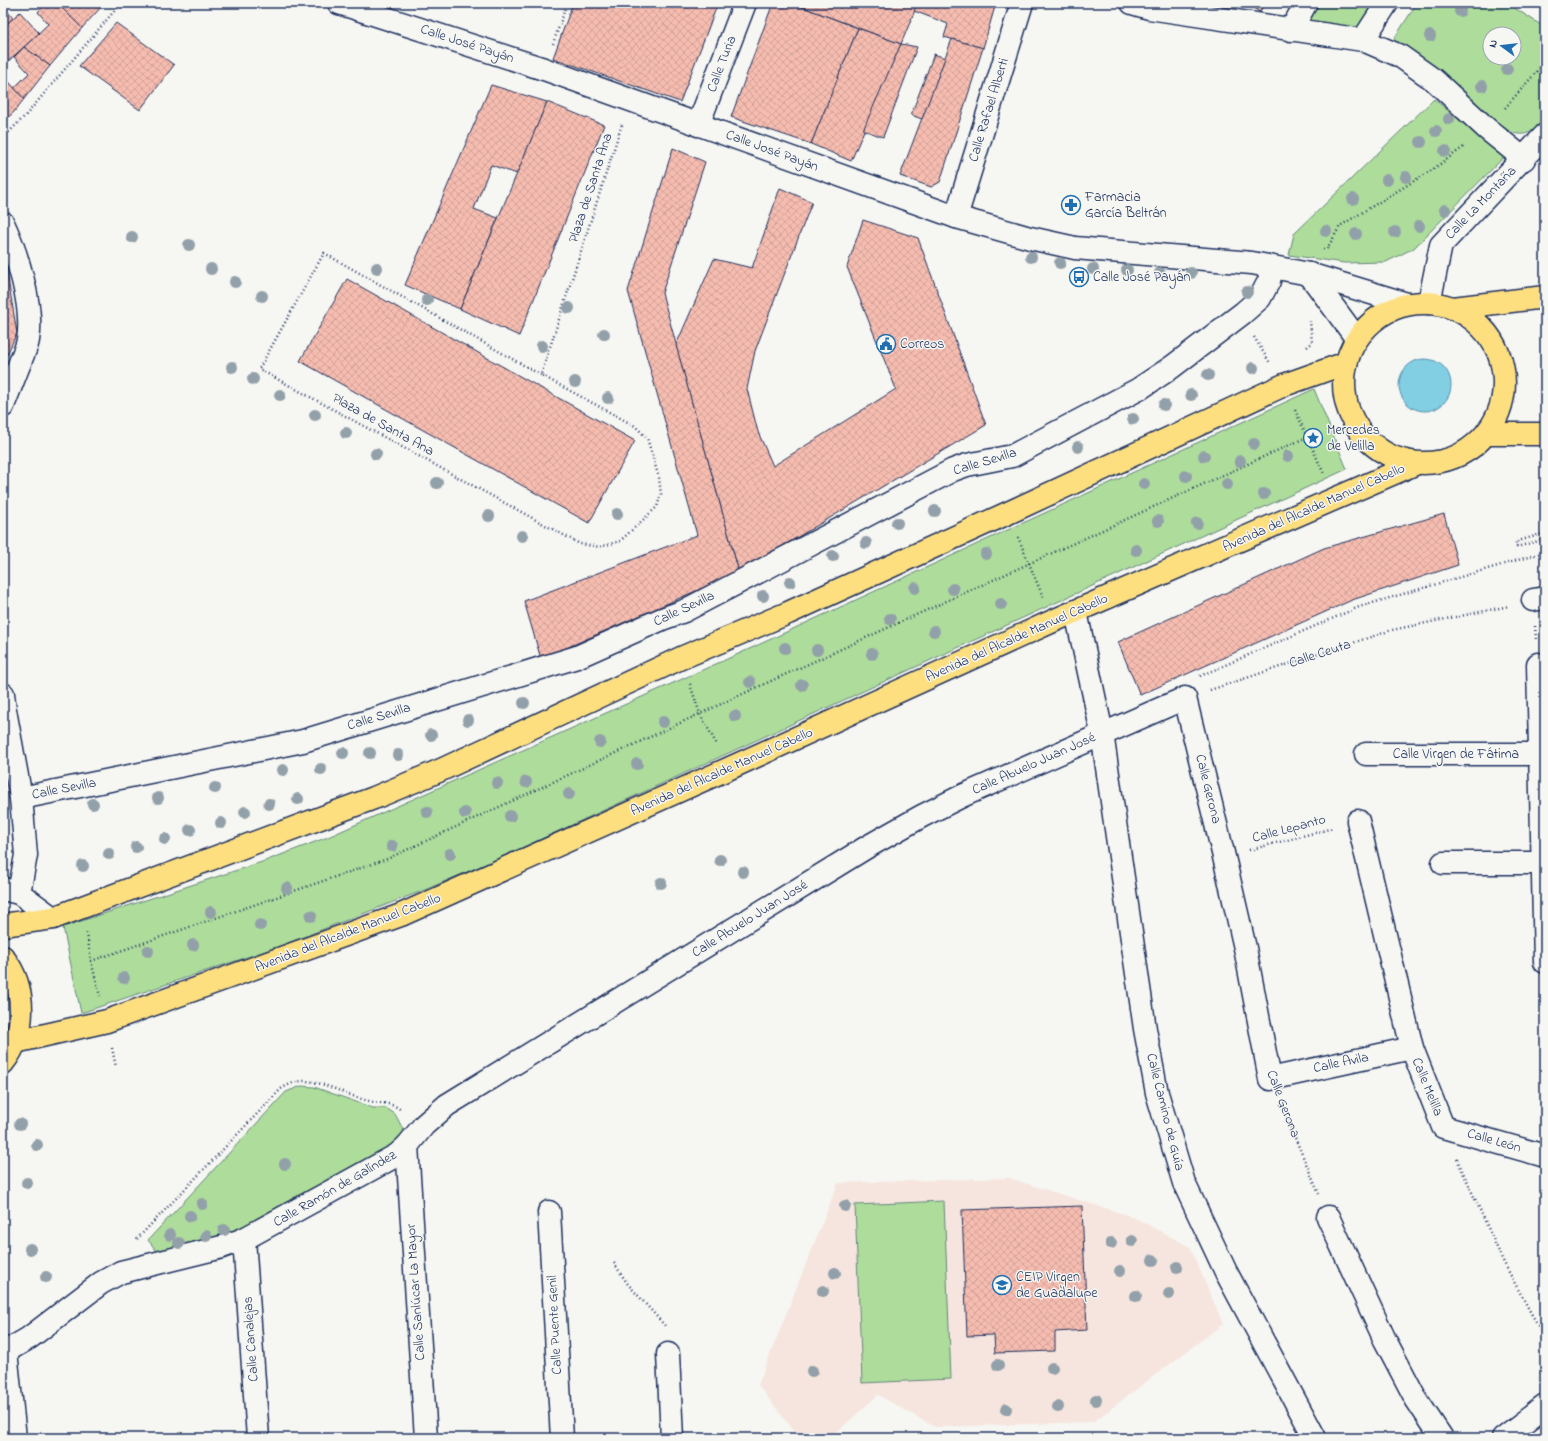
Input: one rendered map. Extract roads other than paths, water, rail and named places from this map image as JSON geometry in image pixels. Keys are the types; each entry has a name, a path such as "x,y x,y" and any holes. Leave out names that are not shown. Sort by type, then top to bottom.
{"main road":[{"path":"1453,308 1545,297"},
{"path":"1429,303 1453,308 1475,320 1491,339 1501,363 1504,388 1498,412 1486,434 1471,448 1454,458 1435,463 1415,464 1388,456 1366,440 1351,417 1343,390 1346,363 1357,339 1370,323 1388,311 1407,304 1429,303"},
{"path":"3,925 53,918 374,798 441,770 681,658 788,613 1284,386 1346,363"},
{"path":"1486,434 1545,434"},
{"name":"Avenida del Alcalde Manuel Cabello","path":"15,1042 107,1021 401,915 730,768 1053,621 1415,464"},
{"path":"3,957 14,975 20,992 21,1008 20,1025 15,1042 3,1063"}],"street":[{"name":"Calle José Payán","path":"339,3 544,69 956,217 1030,238 1074,248 1252,263 1309,274 1407,304"},
{"name":"Calle Turia","path":"698,125 745,3"},
{"name":"Calle Rafael Alberti","path":"956,217 1022,3"},
{"path":"1132,3 1149,8 1362,40 1400,56 1434,80 1487,129 1524,159"},
{"path":"1291,30 1306,3"},
{"path":"1362,40 1387,3"},
{"name":"Calle La Montaña","path":"1429,303 1441,245 1524,159 1545,135"},
{"path":"3,223 10,238 19,268 28,307 29,325 28,341 3,406"},
{"name":"Calle Sevilla","path":"21,798 303,741 577,657 662,619 684,611 953,470 967,465 1012,456 1139,388 1172,367 1260,298 1269,281 1272,267"},
{"path":"1309,274 1357,339"},
{"name":"Calle Camino de Guía","path":"1076,612 1102,733 1145,1030 1158,1093 1184,1183 1226,1272 1315,1438"},
{"path":"1538,664 1542,754 1545,962"},
{"path":"3,694 4,710 21,798 26,855 11,891 53,918"},
{"name":"Calle Gerona","path":"1102,733 1185,698 1245,948 1270,1079"},
{"name":"Calle Abuelo Juan José","path":"411,1140 424,1125 447,1105 867,847 922,816 962,796 1102,733"},
{"name":"Calle Virgen de Fátima","path":"1366,754 1542,754"},
{"name":"Calle Melilla","path":"1358,821 1412,1048 1443,1127"},
{"path":"1444,862 1544,863"},
{"name":"Calle Avila","path":"1270,1079 1412,1048"},
{"name":"Calle León","path":"1443,1127 1545,1156"},
{"name":"Calle Ramón de Galíndez","path":"5,1352 29,1338 101,1283 121,1272 222,1247 244,1239 392,1158 411,1140"},
{"name":"Calle Sanlúcar La Mayor","path":"411,1140 426,1438"},
{"name":"Calle Puente Genil","path":"549,1212 562,1438"},
{"path":"1328,1217 1385,1340 1416,1399 1442,1438"},
{"name":"Calle Canalejas","path":"244,1239 258,1438"},
{"path":"5,1352 16,1438"},
{"path":"668,1354 672,1438"},
{"path":"1503,1438 1545,1406"}],"water":[{"path":"1420,359 1430,359 1440,363 1447,370 1451,380 1451,390 1447,400 1440,407 1430,411 1420,411 1410,407 1403,400 1399,390 1399,380 1403,370 1410,363"}],"place":[{"name":"Farmacia García Beltrán","path":"1071,205"},
{"name":"Calle José Payán","path":"1079,277"},
{"name":"Correos","path":"886,344"},
{"name":"Mercedes de Velilla","path":"1313,438"},
{"name":"CEIP Virgen de Guadalupe","path":"1002,1285"}]}
